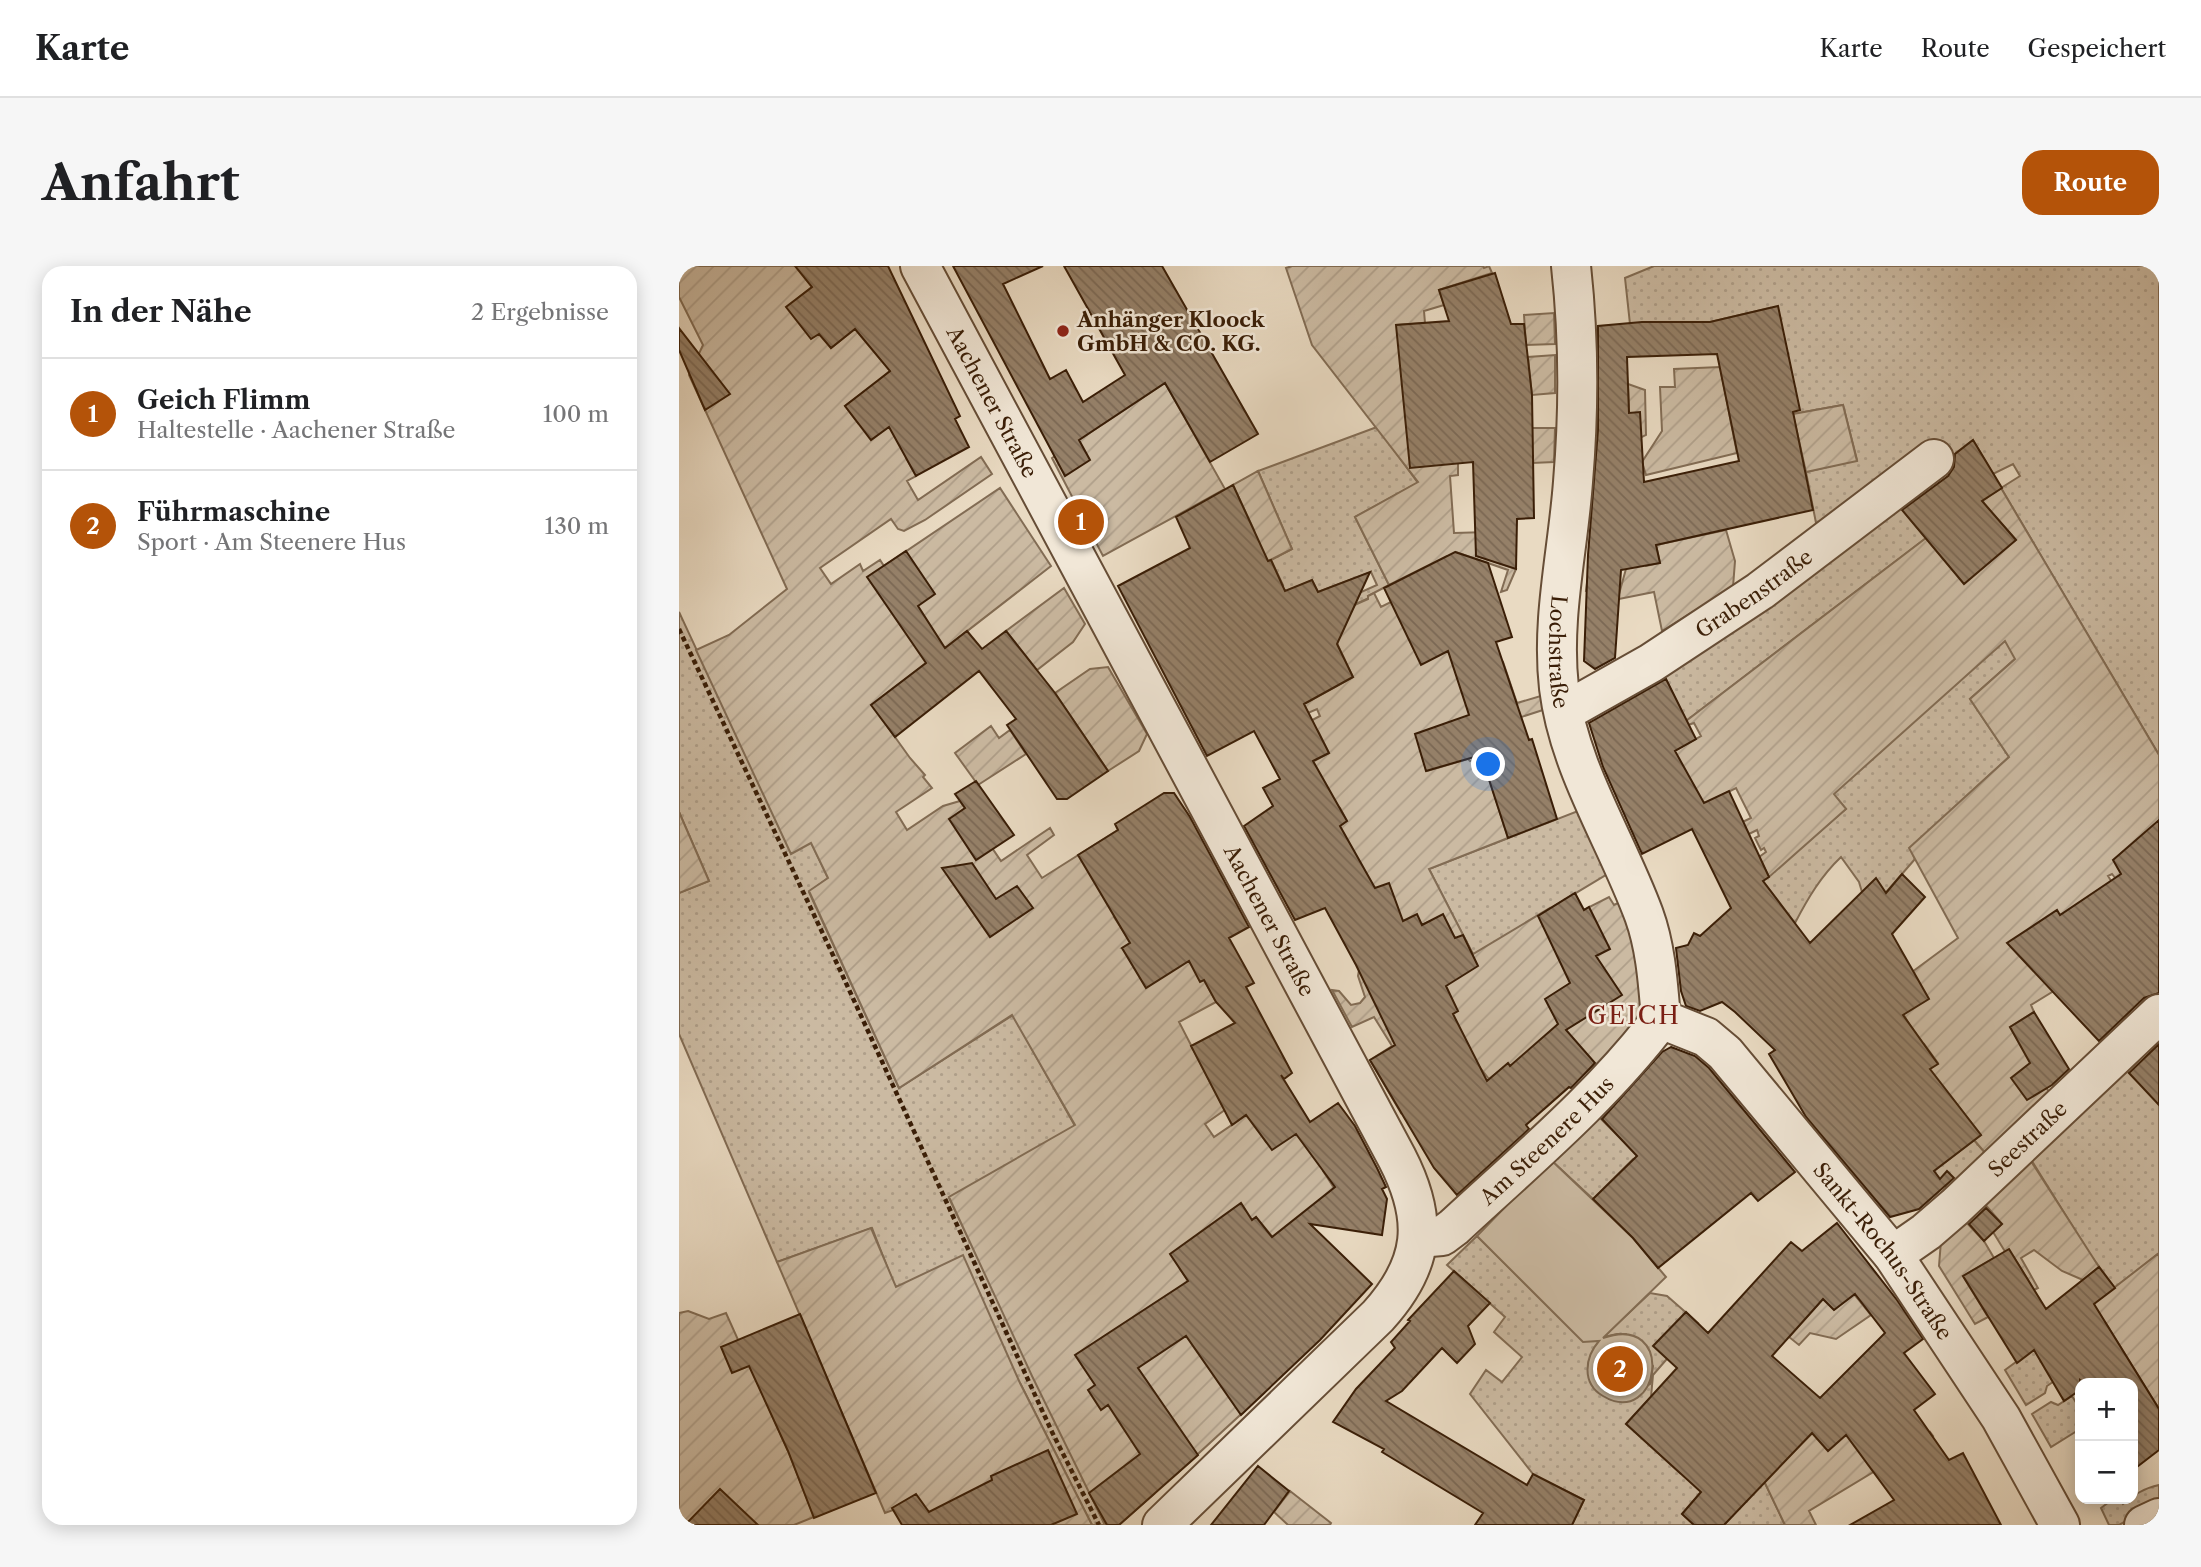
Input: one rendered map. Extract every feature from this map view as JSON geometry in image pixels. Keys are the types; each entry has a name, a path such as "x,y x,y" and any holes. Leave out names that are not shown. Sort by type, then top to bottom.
{"street":[{"name":"Aachener Straße","path":"921,266 1397,1158 1416,1208 1418,1238 1415,1256 1406,1279 1383,1311 1162,1525"},
{"name":"Lochstraße","path":"1571,266 1577,331 1575,433 1573,482 1556,650 1564,712 1585,781 1647,924 1661,1019"},
{"name":"Grabenstraße","path":"1564,712 1651,663 1760,591 1934,458"},
{"name":"Seestraße","path":"1893,1255 1926,1233 1955,1207 2159,1014"},
{"name":"Am Steenere Hus","path":"1418,1238 1442,1236 1454,1227 1590,1100 1630,1058 1661,1019"},
{"name":"Sankt-Rochus-Straße","path":"1661,1019 1706,1037 1725,1053 1893,1255 2000,1418 2060,1525"},
{"path":"2144,1525 2159,1518"}],"path":[{"path":"679,629 1041,1409 1099,1525"}],"shaded area":[{"path":"679,266 813,266 823,278 797,299 831,348 853,330 857,330 893,370 845,406 858,423 881,406 918,448 906,458 916,476 907,481 918,500 981,457 992,474 925,520 904,531 898,529 891,519 820,568 831,584 860,564 863,571 880,560 884,566 1000,488 1051,566 872,705 932,788 896,812 907,830 943,806 960,801 1001,861 1050,828 1054,835 1027,855 1042,878 1118,830 1155,889 1114,917 1129,940 1147,932 1122,948 1189,961 1216,1002 1179,1022 1222,1105 1239,1100 1205,1124 1214,1137 1248,1114 1266,1142 1302,1130 1328,1166 1323,1171 1334,1188 1280,1246 1256,1217 1180,1269 1264,1393 1174,1476 1173,1474 1152,1492 1154,1494 1119,1525 1105,1525 949,1197 1075,1125 1012,1015 899,1088 809,891 828,878 811,843 791,854 696,650 729,635 787,589 689,375 703,345 679,297"},
{"path":"1489,266 1492,273 1439,290 1444,305 1424,311 1425,323 1397,325 1458,463 1458,475 1450,476 1454,533 1488,532 1487,559 1516,569 1507,590 1501,592 1508,570 1456,552 1454,558 1447,556 1389,585 1355,517 1418,482 1312,345 1286,268"},
{"path":"1654,266 2159,266 2159,755 2001,488 2020,476 2013,464 1993,474 1973,440 1940,465 1817,528 1806,472 1857,460 1843,405 1793,414 1770,308 1710,322 1630,324 1625,278"},
{"path":"1554,313 1555,344 1526,345 1524,315"},
{"path":"1555,355 1555,393 1532,395 1528,357"},
{"path":"1720,367 1737,453 1646,475 1642,462 1662,431 1660,387 1675,387 1674,369"},
{"path":"1165,383 1225,489 1103,556 1052,458"},
{"path":"1628,384 1645,390 1646,435 1640,438 1640,413 1629,413"},
{"path":"1843,405 1857,461 1806,472 1793,414"},
{"path":"1377,427 1418,483 1355,517 1389,585 1368,596 1369,598 1325,618 1321,610 1377,585 1371,572 1318,592 1312,580 1275,597 1272,591 1283,585 1271,560 1292,549 1258,471"},
{"path":"1531,428 1555,428 1554,462 1532,463"},
{"path":"1258,471 1292,549 1258,566 1254,530 1233,485"},
{"path":"2001,488 2159,755 2159,884 2116,879 2112,874 2108,876 2115,887 2065,984 2031,1005 2034,1012 2010,1027 2049,1092 1987,1155 1974,1140 1981,1135 1952,1098 1926,1072 1938,1063 1924,1044 1921,1045 1889,989 1958,938 1909,848 2009,757 1970,699 2015,659 2005,641 1834,794 1846,809 1769,877 1759,857 1766,852 1764,848 1761,850 1755,838 1759,836 1757,830 1743,837 1736,825 1751,818 1736,788 1720,796 1698,825 1667,755 1701,736 1694,723 1688,725 1686,721 1926,538 1964,583 2016,540 1982,501"},
{"path":"1894,500 1926,538 1686,721 1659,665"},
{"path":"1726,530 1735,561 1733,587 1662,631 1654,592 1619,599 1586,591 1587,583 1604,586 1619,594 1631,551 1646,566 1660,563 1656,545"},
{"path":"1064,588 1085,624 1073,642 1037,670 1006,631"},
{"path":"1374,593 1381,607 1399,598 1497,663 1503,662 1517,703 1544,695 1546,709 1420,750 1427,771 1482,757 1508,838 1429,869 1473,954 1550,908 1558,923 1609,897 1614,905 1622,901 1635,930 1641,1000 1637,1019 1600,1073 1593,1066 1544,1109 1508,1064 1489,1079 1478,1065 1401,1113 1370,1060 1392,1046 1374,1017 1352,1027 1332,990 1339,991 1351,1005 1360,1003 1365,997 1358,976 1359,970 1435,936 1428,922 1413,929 1378,934 1352,898 1340,826 1347,821 1340,808 1292,773 1329,753 1318,731 1301,726 1320,716 1317,709 1301,716 1297,708 1353,677 1325,618 1368,599 1368,596"},
{"path":"679,612 791,853 811,842 828,878 809,892 899,1088 1013,1015 1075,1126 949,1198 1105,1525 1092,1525 1020,1383 895,1287 872,1228 777,1262 679,1034 679,893 709,881 679,812"},
{"path":"2005,640 2016,658 1970,699 2009,757 1910,848 1915,859 1875,905 1862,892 1859,882 1841,857 1815,888 1795,923 1763,881 1846,809 1833,794"},
{"path":"1108,667 1147,734 1139,751 1108,771 1055,693 1090,669"},
{"path":"991,726 999,738 1010,730 1026,754 978,785 955,753"},
{"path":"1578,811 1609,873 1473,955 1429,869"},
{"path":"679,812 709,881 679,893"},
{"path":"2124,1068 2141,1085 2159,1093 2159,1253 2115,1288 2091,1256 2030,1158"},
{"path":"1596,1114 1639,1157 1633,1159 1593,1199 1551,1160"},
{"path":"1974,1140 1987,1155 1950,1192 1934,1171"},
{"path":"2029,1158 2099,1267 2083,1280 2062,1271 2034,1250 2021,1258 2038,1288 2034,1290 2013,1256 2009,1258 1993,1232 2002,1224 1983,1202"},
{"path":"1551,1160 1633,1238 1666,1277 1603,1338 1627,1334 1642,1341 1651,1354 1652,1370 1648,1386 1637,1398 1622,1402 1596,1391 1587,1370 1594,1347 1599,1341 1583,1342 1477,1236"},
{"path":"1964,1220 1984,1241 1994,1258 1963,1276 1988,1317 1975,1324 1939,1266 1941,1241"},
{"path":"871,1228 896,1287 963,1255 1020,1383 1092,1525 1018,1525 893,1510 885,1513 777,1262"},
{"path":"1477,1236 1583,1341 1600,1340 1650,1293 1667,1296 1698,1323 1653,1375 1651,1397 1626,1424 1680,1473 1721,1426 1702,1491 1682,1514 1694,1525 1572,1525 1584,1500 1533,1474 1470,1394 1486,1370 1502,1382 1522,1357 1494,1332 1505,1317 1447,1265","holes":["1626,1334 1653,1366 1650,1384 1618,1401 1609,1399 1608,1336"]},
{"path":"2159,1253 2159,1409 2105,1322 2053,1335"},
{"path":"1854,1294 1871,1315 1836,1339 1810,1333 1799,1345 1789,1337 1823,1299 1834,1310"},
{"path":"688,1311 709,1319 726,1313 788,1451 814,1517 794,1525 679,1525 679,1313"},
{"path":"2053,1335 2060,1377 2047,1386 2045,1393 2026,1405 2005,1370"},
{"path":"1862,1384 1905,1451 1930,1432 1933,1436 1809,1511 1816,1525 1785,1525 1764,1481"},
{"path":"2072,1396 2075,1401 2075,1432 2051,1447 2032,1414 2051,1402 2058,1405"},
{"path":"1764,1481 1785,1525 1724,1525"},
{"path":"2159,1485 2159,1503 2119,1525 2109,1525 2101,1508 2106,1504 2138,1504 2138,1493"},
{"path":"1290,1491 1331,1523 1330,1525 1288,1525 1274,1512"}],"building":[{"path":"795,266 888,266 960,416 955,419 969,447 916,476 889,427 871,440 845,406 890,371 855,329 831,348 819,334 811,339 786,307 812,287"},
{"path":"953,266 1043,266 1003,284 1050,379 1066,370 1083,402 1125,375 1064,266 1162,266 1258,434 1210,462 1165,383 1079,440 1090,460 1065,476"},
{"path":"1495,273 1511,324 1524,324 1532,395 1534,518 1517,519 1516,569 1476,556 1473,462 1410,468 1396,325 1449,321 1439,290"},
{"path":"1778,306 1800,410 1793,412 1813,510 1656,545 1660,563 1621,570 1615,658 1595,669 1584,661 1588,555 1598,430 1598,326 1642,322 1710,322","holes":["1717,354 1739,461 1644,482 1640,412 1629,413 1627,357"]},
{"path":"679,328 730,394 705,410 679,350"},
{"path":"1973,440 2002,488 1982,501 2016,540 1964,584 1902,510 1948,476 1954,467 1955,454"},
{"path":"1233,485 1285,591 1312,580 1318,592 1370,572 1337,644 1353,677 1304,704 1329,753 1313,761 1347,821 1340,826 1375,888 1389,883 1403,921 1417,914 1422,925 1443,914 1455,938 1463,935 1478,966 1446,986 1458,1011 1453,1014 1487,1081 1508,1063 1510,1066 1558,1024 1545,999 1570,983 1538,916 1575,893 1584,910 1589,907 1610,949 1596,956 1622,995 1566,1030 1595,1063 1571,1088 1526,1125 1529,1129 1457,1195 1434,1168 1370,1060 1395,1045 1325,908 1295,920 1244,826 1273,806 1263,788 1280,779 1254,731 1207,756 1118,586 1190,548 1176,517"},
{"path":"906,551 935,594 918,606 945,648 967,631 982,649 1006,631 1055,693 1108,771 1067,799 1057,799 1007,725 1016,719 979,671 895,737 871,705 926,663 867,577"},
{"path":"1455,552 1488,563 1512,637 1496,642 1529,740 1532,739 1557,819 1508,838 1481,755 1426,771 1415,734 1469,715 1448,651 1421,665 1384,588"},
{"path":"1666,679 1696,739 1675,751 1704,803 1729,791 1769,877 1763,881 1810,943 1876,878 1886,893 1902,874 1925,897 1892,934 1929,999 1903,1015 1938,1064 1930,1069 1981,1135 1934,1171 1940,1179 1947,1171 1954,1178 1919,1209 1890,1217 1806,1117 1769,1054 1775,1050 1735,1012 1722,1002 1700,1011 1686,1006 1681,991 1676,948 1688,945 1694,933 1700,936 1731,908 1692,829 1642,854 1603,767 1589,723"},
{"path":"976,781 1014,835 976,860 949,819 965,808 955,794"},
{"path":"1164,793 1174,793 1190,817 1249,927 1229,938 1254,983 1246,987 1292,1073 1284,1079 1281,1075 1310,1122 1338,1103 1355,1126 1377,1168 1386,1187 1382,1189 1387,1199 1382,1235 1310,1224 1372,1284 1320,1340 1241,1415 1186,1336 1138,1368 1198,1455 1119,1525 1107,1525 1089,1493 1140,1454 1108,1405 1101,1410 1088,1390 1095,1385 1075,1355 1188,1281 1170,1254 1241,1203 1252,1220 1256,1217 1272,1237 1335,1187 1296,1134 1272,1150 1246,1115 1232,1125 1191,1046 1235,1023 1216,1002 1204,980 1200,982 1189,961 1146,988 1122,948 1130,943 1078,855 1118,830 1115,824"},
{"path":"2159,820 2159,993 2144,998 2099,1041 2007,943 2057,910 2060,915 2121,874 2113,860"},
{"path":"972,863 996,899 1017,886 1033,908 990,937 942,868"},
{"path":"2034,1012 2069,1069 2052,1085 2027,1100 2011,1078 2030,1063 2010,1027"},
{"path":"2159,1044 2159,1105 2129,1073"},
{"path":"1671,1047 1695,1056 1709,1068 1795,1172 1758,1201 1751,1193 1658,1268 1633,1238 1593,1199 1637,1156 1602,1119 1662,1052"},
{"path":"1986,1208 2002,1224 1984,1241 1969,1224"},
{"path":"1837,1223 1897,1300 1923,1339 1904,1353 1935,1394 1914,1410 1949,1460 1963,1453 2001,1525 1850,1525 1894,1500 1846,1435 1828,1451 1812,1433 1724,1525 1694,1525 1682,1514 1701,1492 1626,1424 1677,1368 1653,1346 1686,1312 1708,1333 1791,1242 1802,1251","holes":["1855,1294 1885,1333 1820,1398 1772,1356 1823,1299 1834,1310"]},
{"path":"2009,1249 2046,1309 2099,1267 2115,1288 2094,1304 2159,1409 2159,1450 2138,1466 2138,1378 2075,1378 2075,1393 2064,1401 2034,1350 2017,1363 1963,1276"},
{"path":"1454,1271 1490,1303 1468,1326 1475,1344 1457,1363 1442,1348 1402,1391 1386,1401 1527,1485 1533,1474 1584,1500 1572,1525 1475,1525 1483,1513 1382,1452 1384,1449 1333,1422 1356,1389 1395,1348 1391,1342 1410,1321 1408,1320"},
{"path":"800,1314 876,1493 814,1518 788,1451 749,1366 732,1373 721,1347"},
{"path":"1048,1450 1077,1514 1051,1525 902,1525 892,1508 916,1494 929,1512 992,1480 991,1476"},
{"path":"1258,1466 1289,1491 1264,1525 1211,1525"},
{"path":"720,1489 758,1525 685,1525"}],"place":[{"name":"Anhänger Kloock GmbH & CO. KG.","path":"1063,331"},
{"name":"Geich Flimm","path":"1081,522"},
{"name":"Führmaschine","path":"1620,1369"}],"district":[{"name":"GEICH","path":"1634,1015"}]}
